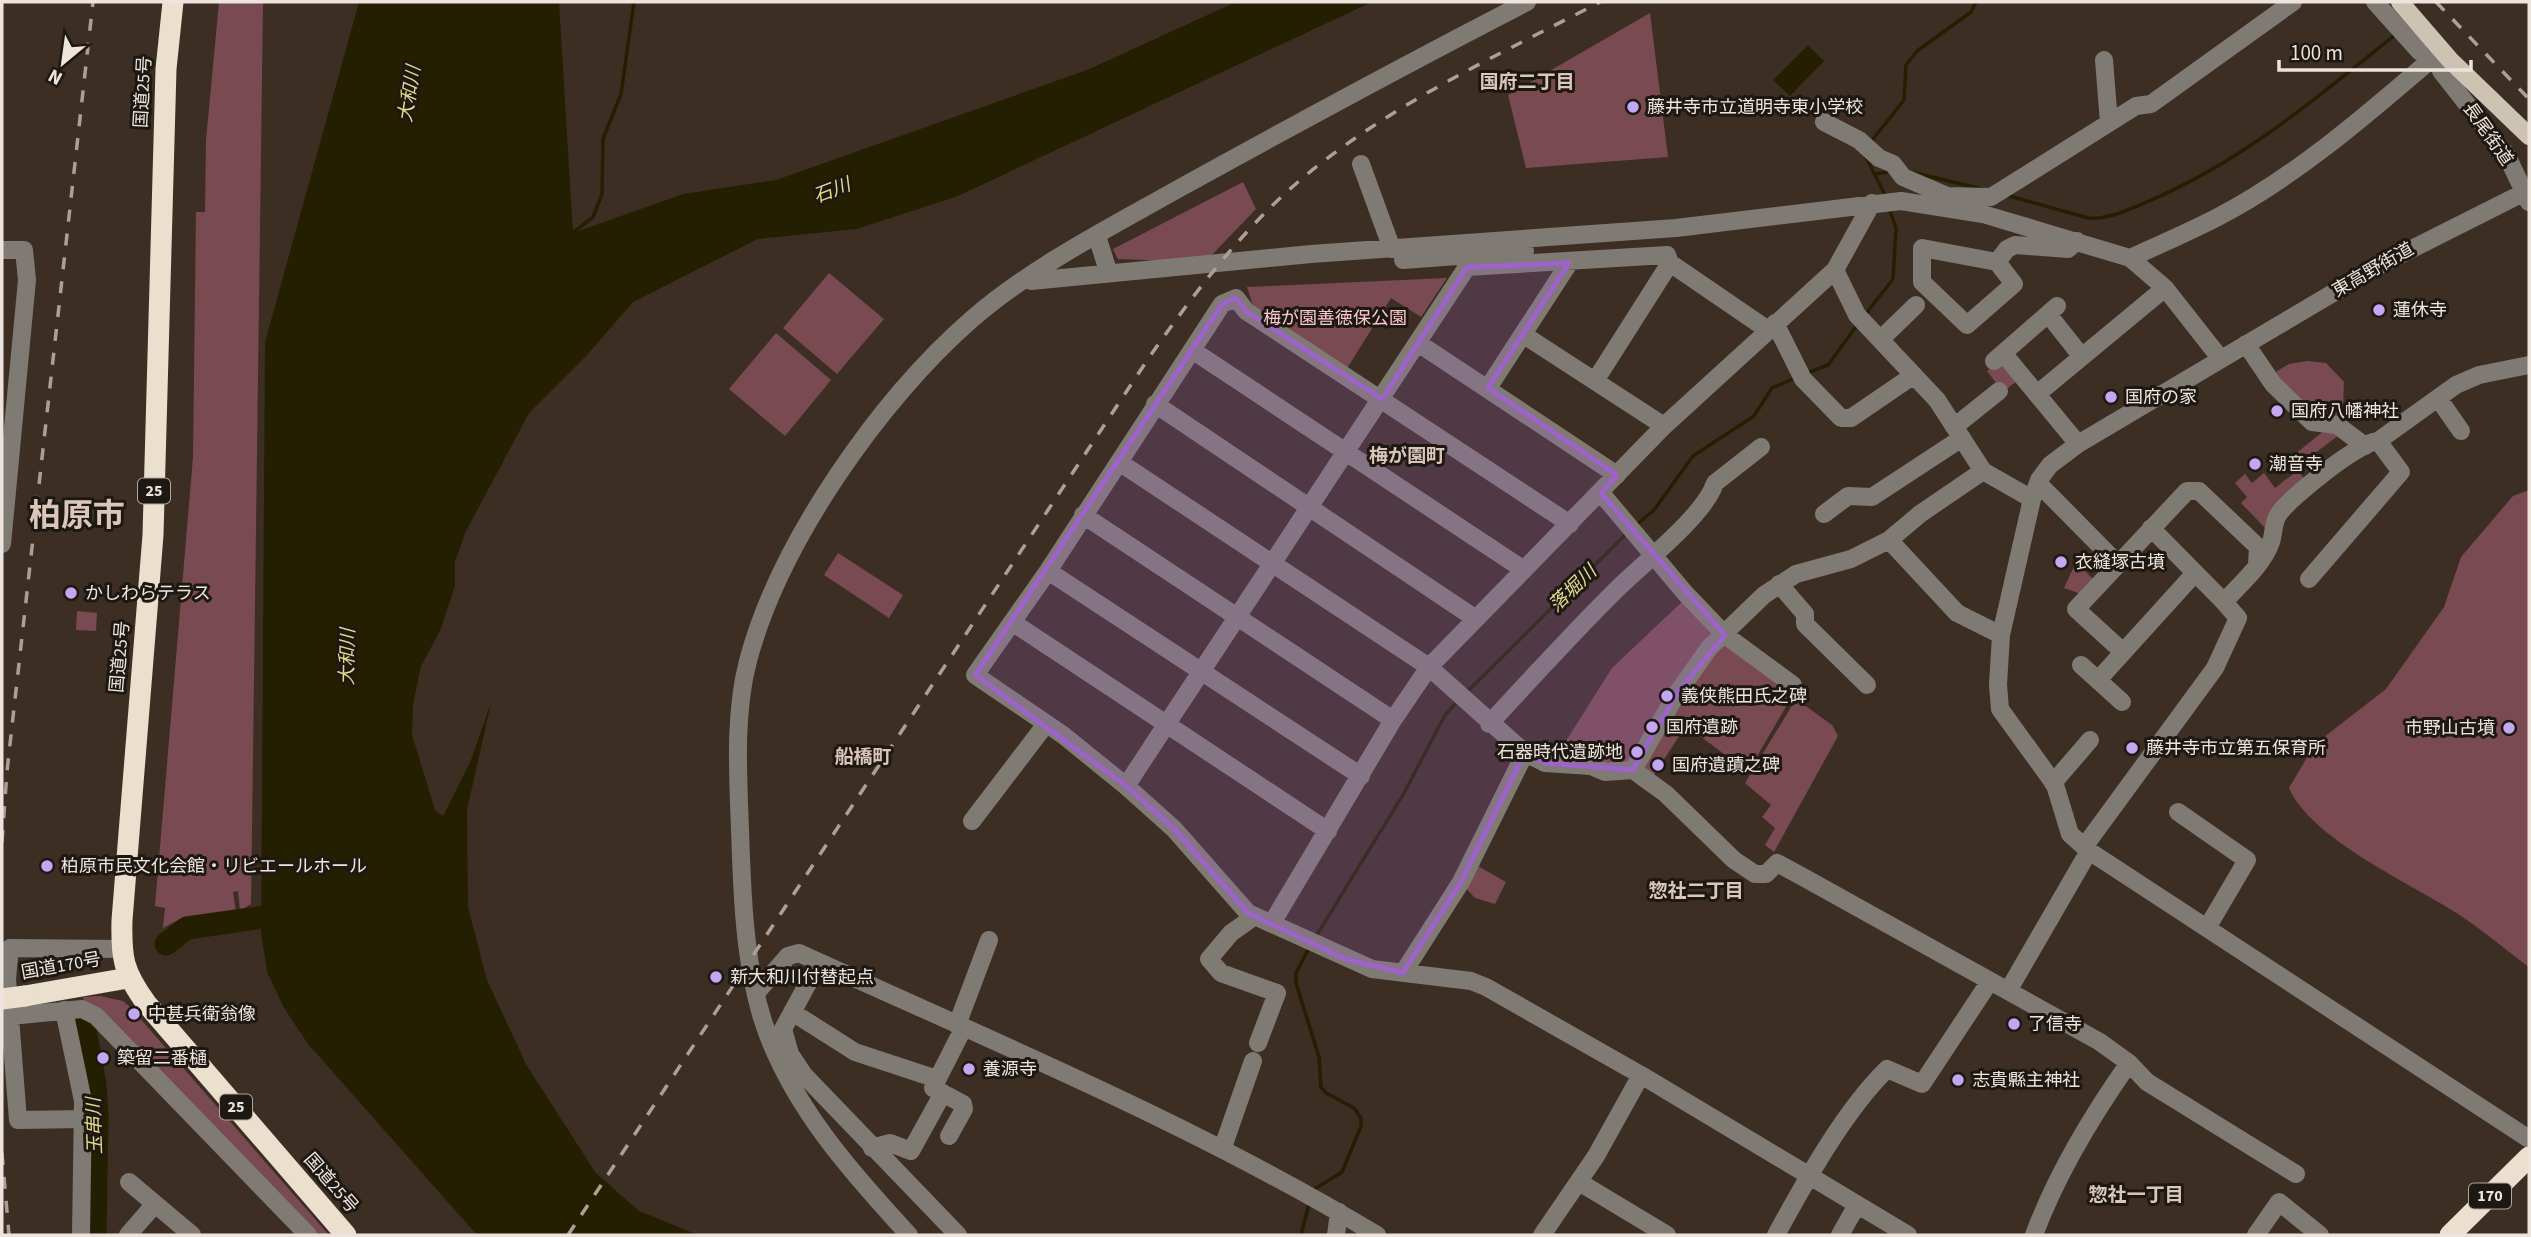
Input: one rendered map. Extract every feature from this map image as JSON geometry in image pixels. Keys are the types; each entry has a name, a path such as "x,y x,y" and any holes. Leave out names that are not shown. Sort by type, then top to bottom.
{"highway":[{"name":"国道25号","path":"173,2 166,69 153,535 121,949 128,978 346,1235"},
{"name":"国道170号","path":"6,1008 24,996 128,978"},
{"name":"170","path":"2456,1233 2529,1157"}],"main road":[{"path":"2399,4 2441,51 2529,136"}],"street":[{"path":"909,1235 837,1154 782,1067 756,993 742,891 738,784 741,717 747,664 761,621 792,555 819,506 877,422 948,342 995,300 1097,236 1365,86 1527,2"},
{"path":"1022,283 1108,271 1218,265 1311,254 1676,231 1872,203 1946,202 1997,193 2136,106 2151,104 2293,2"},
{"path":"2375,2 2420,52"},
{"path":"2130,258 2219,217 2259,193 2347,128 2441,51"},
{"path":"2104,60 2109,123"},
{"name":"長尾街道","path":"2441,71 2487,127 2506,154 2528,194"},
{"path":"1824,122 1859,139 1879,158 1893,164 1903,177 1946,202 2130,258 2165,288 2220,358"},
{"path":"1361,164 1392,249"},
{"name":"東高野街道","path":"2035,491 2050,465 2078,444 2220,358 2427,239 2528,194"},
{"path":"1258,1043 1278,993 1221,973 1209,960 1231,933 1263,920 1328,831 1393,720 1429,667 1664,426 1835,270 1872,203"},
{"path":"1466,262 1600,243 1612,233"},
{"path":"1097,236 1108,271"},
{"path":"1997,262 2007,248 2015,245 2068,249 2078,240"},
{"path":"1922,248 1997,262 2014,284 1967,325 1922,282 1922,248"},
{"path":"2,250 24,250 27,280 2,544"},
{"path":"1311,254 1331,264 1569,263 1667,255 1670,263 1772,326 1803,379 1841,418 1852,418 1914,375"},
{"path":"1126,786 1308,506 1382,399 1466,262"},
{"path":"1488,388 1569,263"},
{"path":"1595,381 1670,263"},
{"path":"1835,270 1862,318 1937,400 1983,471 2035,491 2117,563"},
{"path":"2037,394 2165,288"},
{"path":"1570,524 1247,312 1236,298 1222,304 1048,571 975,675 1046,724 1126,786 1174,829 1248,913 1372,969 1471,981 1486,988 1641,1075 1903,1234"},
{"path":"1881,339 1916,305"},
{"path":"2078,444 2037,394 1999,357 2053,310 2082,357"},
{"path":"1524,335 1664,426"},
{"path":"1418,343 1618,475"},
{"path":"2246,344 2273,384 2312,422 2337,425 2371,444 2401,472 2309,579"},
{"path":"1192,350 1345,454 1524,570"},
{"path":"2224,602 2258,565 2271,542 2278,514 2305,489 2438,398 2479,375 2529,365"},
{"path":"1824,514 1848,496 1872,497 1958,433 1999,391"},
{"path":"2438,398 2461,431"},
{"path":"1155,404 1476,619"},
{"path":"1489,724 1653,556 1703,502 1715,484 1761,447"},
{"path":"1119,462 1429,667 1489,724 1525,753 1545,763 1591,766 1605,772 1633,770 1667,794 1734,860 1755,874 1766,874 1777,863 1990,981 2100,1042 2129,1063 2147,1082 2296,1174"},
{"path":"1633,770 1676,695 1709,648 1764,595 1779,584 1816,566 1851,559 1889,540 1920,514 1983,471"},
{"path":"2035,491 2001,635 1998,685 2000,709 2053,783 2070,834 2086,849 2529,1139"},
{"path":"2122,651 2076,609 2187,491 2200,491 2258,547 2258,565"},
{"path":"1601,493 1653,556 1725,635 1793,685"},
{"path":"1083,516 1393,720"},
{"path":"2008,991 2086,849 2215,668 2238,618 2151,528"},
{"path":"1889,540 1957,613 2001,635"},
{"path":"1048,571 1361,776"},
{"path":"2098,680 2194,573"},
{"path":"1779,584 1804,614 1805,624 1867,685"},
{"path":"1012,622 1328,831"},
{"path":"2081,665 2122,702"},
{"path":"972,821 1046,724"},
{"path":"2053,783 2090,740"},
{"path":"1403,973 1461,882 1525,753"},
{"path":"2178,812 2247,860 2207,928"},
{"path":"872,1149 882,1143 890,1143 911,1151 940,1086 989,940"},
{"path":"84,1119 18,1120 6,1008 10,948 121,949"},
{"path":"756,993 788,956 799,953 1223,1147 1377,1235"},
{"path":"819,963 783,1029 784,1039 804,1075 872,1149 958,1235"},
{"path":"1776,1235 1809,1176 1865,1091 1887,1069 1922,1084 1990,981"},
{"path":"6,1008 82,1009 96,1016 309,1235"},
{"path":"64,1010 83,1101 81,1235"},
{"path":"792,1012 855,1052 940,1086 962,1104 964,1109 949,1136"},
{"path":"1223,1147 1253,1061"},
{"path":"2034,1235 2057,1180 2089,1120 2129,1063"},
{"path":"782,1067 804,1075"},
{"path":"1548,1233 1641,1075"},
{"path":"130,1182 192,1235"},
{"path":"1579,1182 1667,1235"},
{"path":"2256,1235 2279,1202 2320,1235"},
{"path":"128,1235 155,1204"},
{"path":"1840,1235 1857,1205"},
{"path":"1336,1235 1339,1212"}],"highlighted area":[{"path":"1569,263 1488,388 1617,475 1601,493 1725,635 1676,695 1633,770 1545,763 1525,753 1461,882 1403,973 1345,959 1248,913 1174,829 1126,786 975,675 1222,304 1236,298 1246,311 1382,399 1467,267"}],"green space":[{"path":"219,2 263,2 251,904 240,911 238,891 233,892 236,912 180,919 163,928 165,908 155,906 193,457 196,212 205,212 206,140"},
{"path":"1650,13 1668,157 1526,168 1508,95"},
{"path":"1243,182 1256,209 1205,262 1118,259 1113,249"},
{"path":"829,273 884,319 837,374 783,328"},
{"name":"梅が園善徳保公園","path":"1447,278 1421,317 1391,298 1346,370 1254,309 1247,287"},
{"path":"776,333 831,380 785,436 729,389"},
{"path":"2001,360 2018,380 2003,392 1987,371"},
{"path":"2307,361 2326,363 2344,382 2343,407 2336,419 2320,420 2271,375 2289,364"},
{"path":"2325,430 2343,432 2302,463 2295,454"},
{"path":"2298,470 2307,483 2266,529 2241,503 2247,497 2235,483 2245,474 2252,483 2264,473 2275,488"},
{"path":"2529,490 2529,967 2460,916 2337,840 2300,806 2289,788 2315,744 2386,689 2444,607 2461,557 2513,496"},
{"path":"838,553 903,595 889,618 824,575"},
{"path":"2076,562 2094,580 2081,594 2064,588"},
{"path":"1686,598 1719,633 1628,765 1554,760 1612,668"},
{"path":"77,611 97,613 96,631 76,630"},
{"path":"1726,644 1792,696 1748,772 1672,715 1711,653"},
{"path":"1796,699 1832,725 1838,736 1774,852 1765,845 1775,828 1762,817 1771,805 1745,783"},
{"path":"1668,715 1685,727 1652,778 1637,768"},
{"path":"1476,865 1506,882 1495,904 1475,898 1463,885"},
{"path":"100,996 123,1001 131,1008 329,1235 313,1235 83,997"}],"water":[{"path":"359,2 559,2 573,233 683,194 776,180 1087,70 1236,2 1372,2 958,196 857,229 758,239 633,302 588,354 529,413 465,533 455,562 455,586 440,631 421,666 413,705 412,735 435,810 443,816 471,760 491,703 467,810 468,907 487,980 526,1064 595,1172 639,1211 698,1235 477,1235 308,1044 284,1008 267,972 261,932 265,342"},
{"path":"1808,45 1824,61 1790,96 1773,80"}],"waterway":[{"path":"570,235 593,217 602,194 603,139 621,94 634,2"},
{"name":"落堀川","path":"1870,143 1904,100 1906,65 1917,51 1971,12 1976,2"},
{"path":"2006,195 2088,218 2111,216 2134,207 2183,185 2248,147 2308,104 2396,34"},
{"name":"落堀川","path":"1866,157 1886,197"},
{"path":"1876,174 1893,171"},
{"path":"1911,172 1982,189"},
{"name":"落堀川","path":"1865,315 1893,279 1896,228 1889,208"},
{"name":"落堀川","path":"1807,373 1828,365 1858,324"},
{"name":"落堀川","path":"1636,525 1654,510 1693,456 1754,416 1772,388 1797,377"},
{"name":"落堀川","path":"1467,692 1628,532"},
{"name":"落堀川","path":"1315,938 1404,793 1445,715 1459,700"},
{"name":"玉串川","path":"166,944 187,928 291,913"},
{"name":"落堀川","path":"1309,948 1296,973 1296,983 1319,1057 1321,1087 1326,1093 1354,1108 1361,1118 1361,1126 1342,1172 1313,1190"},
{"name":"玉串川","path":"83,1017 95,1085 97,1115 95,1235"},
{"name":"落堀川","path":"1301,1235 1309,1204"}],"railway":[{"path":"2,842 7,771 93,2"},
{"path":"568,1235 1148,359 1227,255 1248,230 1295,185 1353,140 1421,96 1600,2"},
{"path":"2436,2 2529,99"},
{"path":"2,1153 9,1235"}],"place":[{"name":"藤井寺市立道明寺東小学校","path":"1633,107"},
{"name":"蓮休寺","path":"2379,310"},
{"name":"国府の家","path":"2111,397"},
{"name":"国府八幡神社","path":"2277,411"},
{"name":"潮音寺","path":"2255,464"},
{"name":"衣縫塚古墳","path":"2061,562"},
{"name":"かしわらテラス","path":"71,593"},
{"name":"義侠熊田氏之碑","path":"1667,696"},
{"name":"国府遺跡","path":"1652,727"},
{"name":"市野山古墳","path":"2509,728"},
{"name":"藤井寺市立第五保育所","path":"2132,748"},
{"name":"石器時代遺跡地","path":"1637,752"},
{"name":"国府遺蹟之碑","path":"1658,765"},
{"name":"柏原市民文化会館・リビエールホール","path":"47,866"},
{"name":"新大和川付替起点","path":"716,977"},
{"name":"中甚兵衛翁像","path":"134,1014"},
{"name":"了信寺","path":"2014,1024"},
{"name":"築留二番樋","path":"103,1058"},
{"name":"養源寺","path":"969,1069"},
{"name":"志貴縣主神社","path":"1958,1080"}],"district":[{"name":"国府二丁目","path":"1527,82"},
{"name":"梅が園町","path":"1407,456"},
{"name":"柏原市","path":"77,516"},
{"name":"船橋町","path":"863,757"},
{"name":"惣社二丁目","path":"1696,891"},
{"name":"惣社一丁目","path":"2136,1195"}],"water label":[{"name":"大和川","path":"410,94"},
{"name":"石川","path":"832,191"},
{"name":"大和川","path":"348,657"}]}
